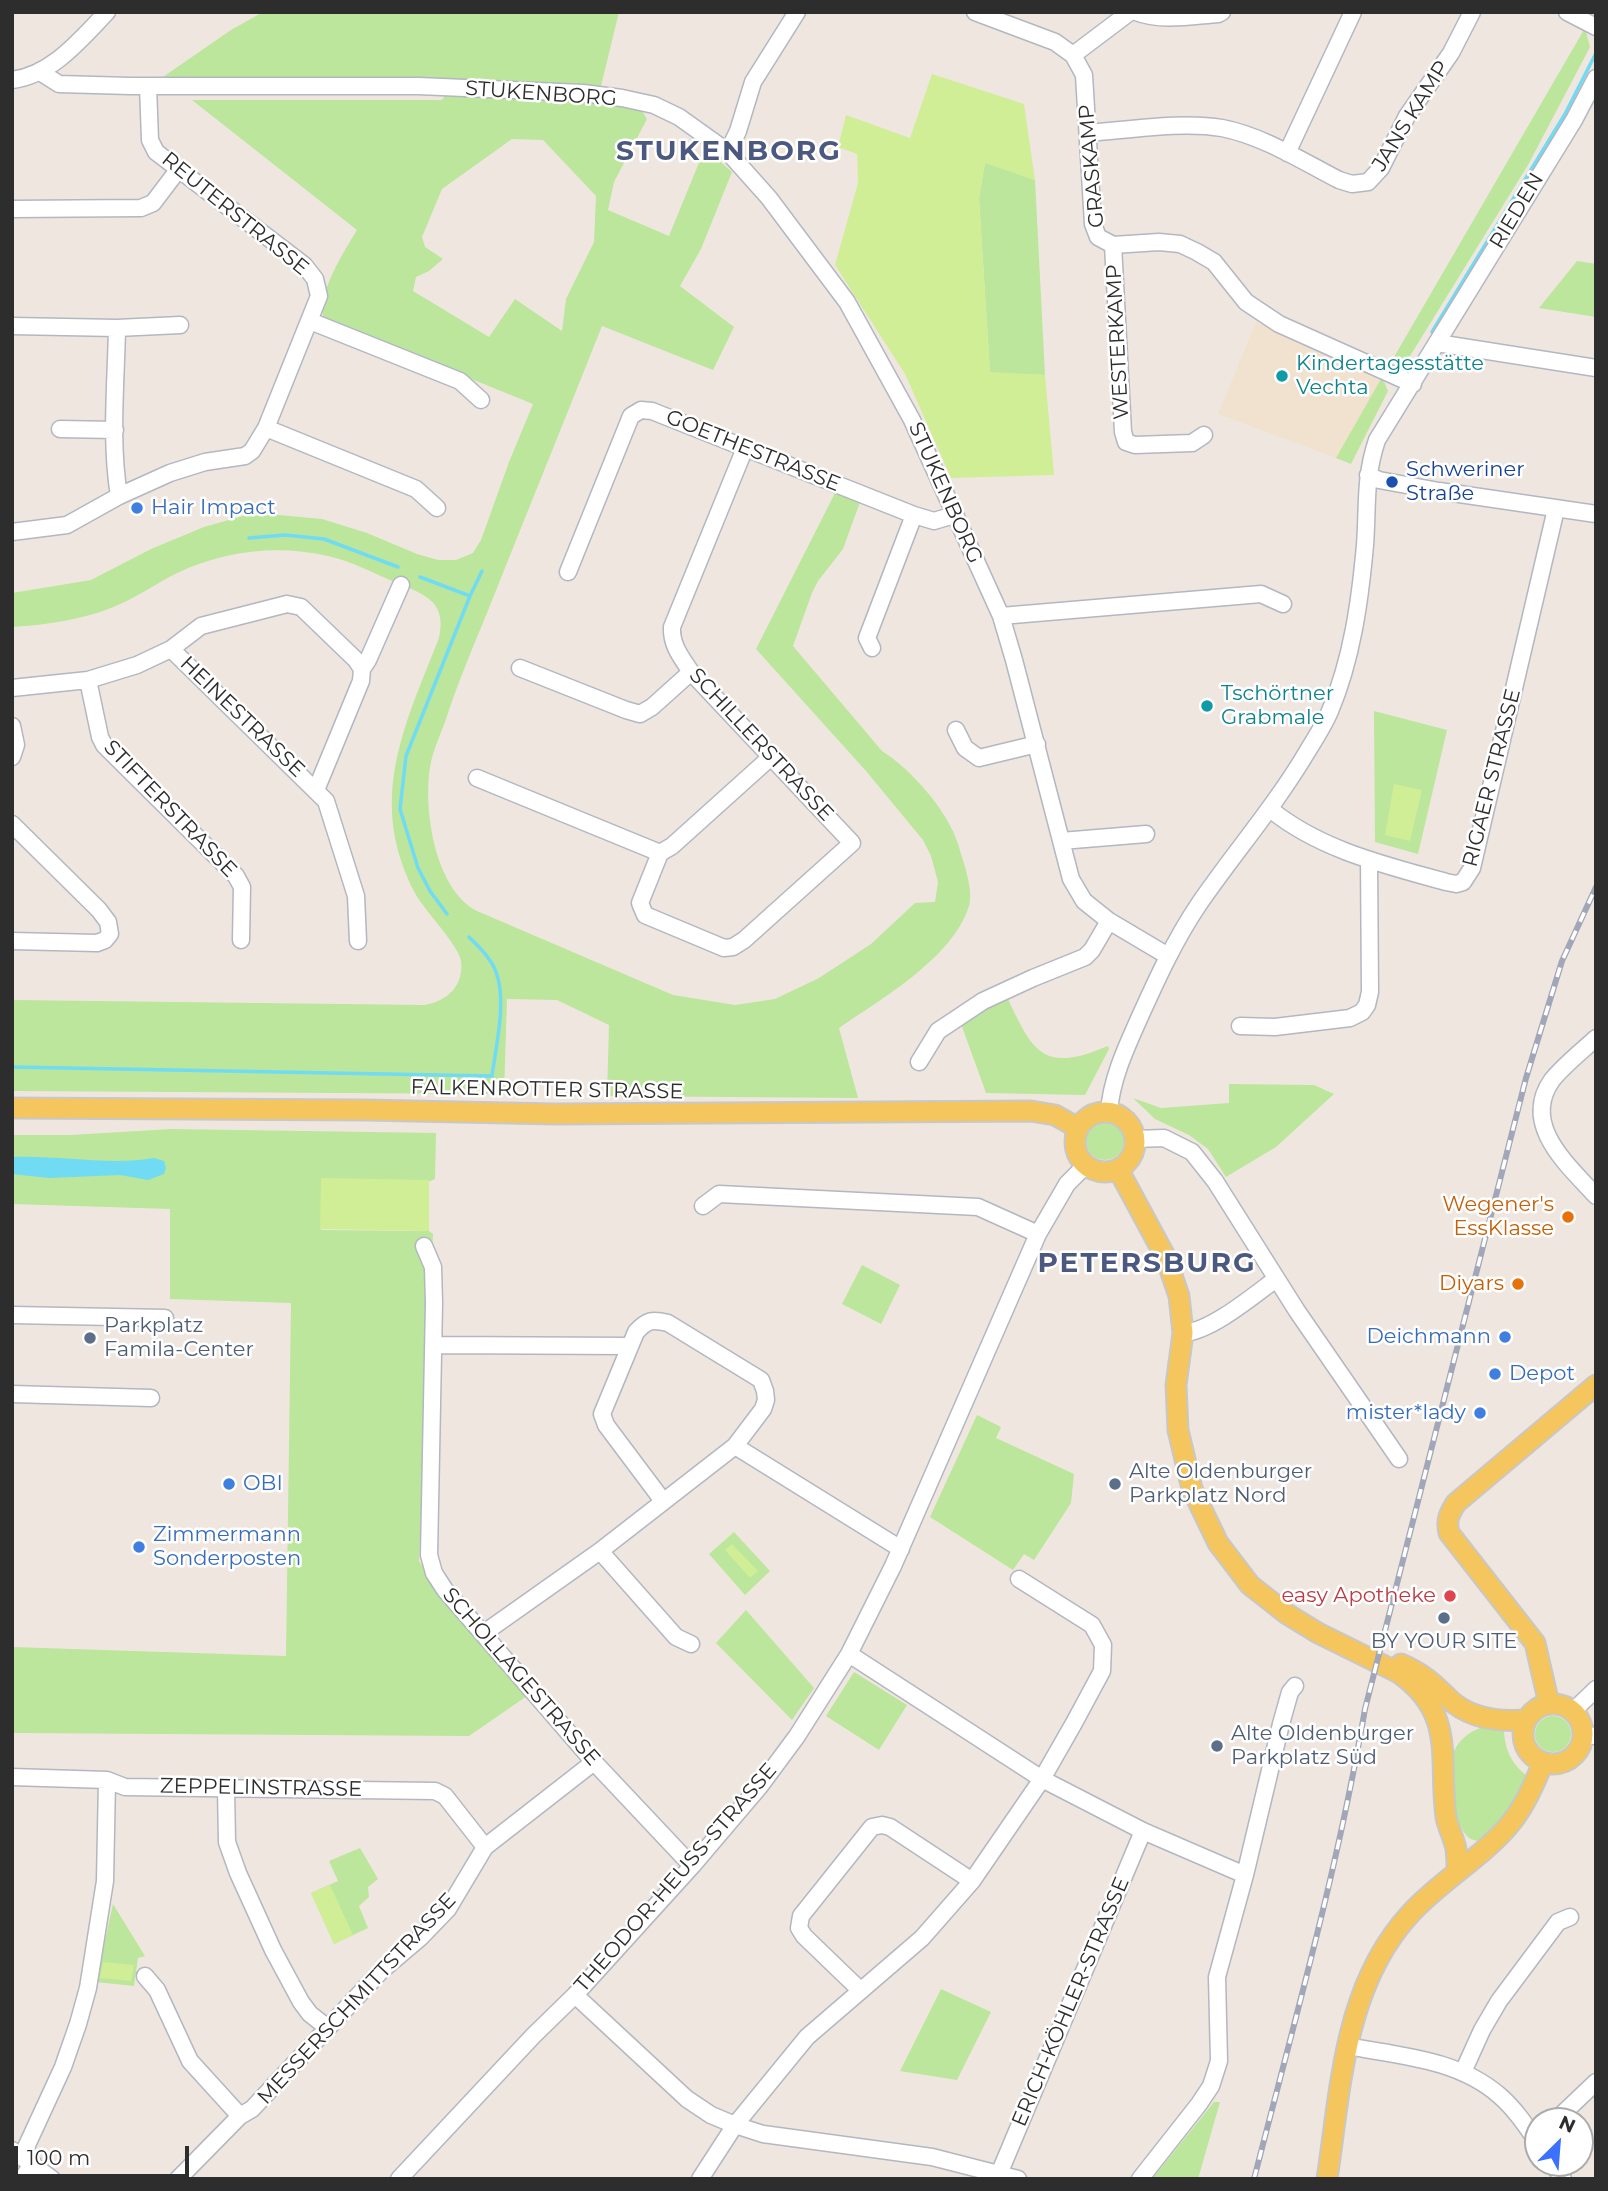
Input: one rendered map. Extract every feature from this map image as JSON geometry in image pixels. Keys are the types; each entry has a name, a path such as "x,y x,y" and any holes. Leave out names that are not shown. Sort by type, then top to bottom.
{"main road":[{"name":"FALKENROTTER STRASSE","path":"12,1108 555,1114 1019,1111 1055,1115 1078,1128"},
{"path":"1109,1112 1122,1117 1131,1127 1135,1139 1134,1150 1131,1157 1118,1169 1101,1172 1086,1166 1079,1158 1075,1138 1078,1128 1091,1115 1109,1112"},
{"path":"1118,1169 1166,1258 1179,1296 1183,1333 1176,1385 1178,1430 1192,1489 1218,1543 1250,1585 1268,1599 1318,1633 1399,1673 1427,1700 1441,1734 1446,1818 1456,1847 1457,1871"},
{"path":"1549,1704 1535,1643 1449,1533 1447,1524 1449,1513 1456,1503 1596,1385"},
{"path":"1356,1650 1420,1673 1464,1710 1509,1722 1525,1720"},
{"path":"1549,1704 1557,1704 1573,1711 1589,1736 1577,1753 1570,1759 1552,1764 1534,1758 1523,1741 1522,1730 1531,1712 1549,1704"},
{"path":"1327,2179 1348,2046 1360,2000 1380,1954 1410,1914 1457,1871 1486,1849 1510,1824 1521,1809 1543,1763"},
{"path":"1446,1801 1455,1826 1466,1842 1486,1849"}],"street":[{"path":"12,80 40,72 75,46 107,12"},
{"path":"975,12 1055,42 1073,55 1130,12"},
{"path":"1136,12 1150,18 1222,12"},
{"path":"1287,153 1353,12"},
{"name":"JANS KAMP","path":"1088,133 1194,125 1222,128 1251,136 1339,180 1352,184 1368,183 1381,168 1407,116 1451,53 1472,12"},
{"path":"1567,12 1596,27"},
{"path":"728,152 738,131 753,82 792,13"},
{"name":"GRASKAMP","path":"1073,55 1084,75 1093,224 1098,237 1113,244 1180,244 1214,262 1246,302 1279,324 1413,384"},
{"name":"STUKENBORG","path":"40,72 59,84 418,86 583,93 654,105 679,117 728,152 769,198 847,302 912,420 1001,616 1071,879 1084,901 1109,921 1168,956"},
{"name":"RIEDEN","path":"1109,1112 1110,1097 1126,1049 1168,956 1199,905 1270,809 1324,723 1346,663 1359,598 1368,475 1377,440 1574,120 1596,78"},
{"name":"REUTERSTRASSE","path":"12,532 67,525 119,496 170,473 205,462 245,456 252,451 266,428 319,296 316,279 304,265 156,152 149,140 148,86"},
{"path":"12,209 141,208 153,203 178,170"},
{"name":"WESTERKAMP","path":"1113,244 1122,432 1126,442 1135,445 1192,443 1204,435"},
{"path":"310,321 460,381 481,400"},
{"path":"12,326 117,328 180,325"},
{"path":"117,328 114,430 119,496"},
{"path":"1437,344 1596,368"},
{"name":"GOETHESTRASSE","path":"568,572 631,416 641,410 652,411 914,515 934,521 954,515"},
{"path":"266,428 416,489 437,508"},
{"path":"60,429 114,430"},
{"name":"SCHILLERSTRASSE","path":"660,853 640,903 645,915 724,948 733,947 744,940 852,843 691,672 671,639 672,627 745,448"},
{"path":"1368,475 1379,480 1439,491 1596,514"},
{"name":"RIGAER STRASSE","path":"1270,809 1314,837 1369,860 1456,884 1463,883 1468,878 1556,509"},
{"path":"872,648 867,638 914,515"},
{"path":"316,790 361,681 362,669 369,660 401,585"},
{"path":"1001,616 1261,594 1283,604"},
{"path":"172,649 201,626 287,604 301,607 362,669"},
{"name":"HEINESTRASSE","path":"12,688 88,680 137,665 172,649 326,801 356,896 358,941"},
{"path":"520,668 640,714 652,707 691,672"},
{"name":"STIFTERSTRASSE","path":"88,680 104,746 236,876 242,887 241,940"},
{"path":"12,726 16,745 12,757"},
{"path":"956,730 965,748 979,758 1037,744"},
{"path":"477,778 660,853 673,846 772,757"},
{"path":"12,824 99,910 108,922 110,934 97,943 12,942"},
{"path":"1060,841 1146,834"},
{"path":"1240,1026 1275,1027 1350,1018 1362,1012 1370,992 1369,860"},
{"path":"919,1062 937,1031 983,1001 1085,957 1093,950 1109,921"},
{"path":"1596,1038 1553,1079 1542,1106 1544,1128 1551,1146 1596,1196"},
{"path":"1135,1139 1164,1138 1192,1152 1215,1181 1276,1279 1399,1459"},
{"name":"THEODOR-HEUSS-STRASSE","path":"398,2179 575,1995 692,1866 760,1786 797,1736 849,1654 901,1549 1038,1234 1068,1184 1086,1166"},
{"path":"703,1206 719,1194 978,1207 1038,1234"},
{"name":"SCHOLLAGESTRASSE","path":"424,1246 433,1267 429,1555 434,1573 445,1590 594,1762 692,1866"},
{"path":"1183,1333 1193,1333 1233,1311 1276,1279"},
{"path":"12,1315 165,1318"},
{"path":"484,1633 600,1551 735,1446 763,1409 766,1400 761,1380 668,1323 655,1320 646,1321 636,1332 602,1414 606,1425 663,1501"},
{"path":"434,1345 629,1346"},
{"path":"12,1394 152,1398"},
{"path":"735,1446 901,1549"},
{"path":"600,1551 676,1637 691,1644"},
{"path":"700,2179 735,2125 807,2037 922,1938 972,1881 1042,1779 1102,1671 1103,1645 1092,1625 1018,1579"},
{"path":"849,1654 1042,1779 1143,1830 1245,1875"},
{"path":"1140,2179 1211,2086 1219,2061 1217,1977 1245,1875 1281,1724 1290,1692 1295,1686"},
{"path":"1573,1711 1596,1689"},
{"name":"MESSERSCHMITTSTRASSE","path":"178,2179 240,2116 252,2109 381,1971 420,1938 448,1909 485,1847 594,1762"},
{"name":"ZEPPELINSTRASSE","path":"12,1777 107,1780 125,1787 435,1791 445,1796 485,1847"},
{"path":"22,2179 22,2156 63,2067 88,1988 105,1881 107,1780"},
{"path":"226,1789 227,1842 247,1895 300,2002 328,2028"},
{"path":"860,1990 799,1928 802,1916 872,1828 882,1825 890,1828 972,1881"},
{"name":"ERICH-KÖHLER-STRASSE","path":"999,2174 1143,1830"},
{"path":"1463,2072 1499,2001 1558,1922 1570,1917"},
{"path":"145,1976 157,1990 190,2062 240,2116"},
{"path":"575,1995 687,2099 711,2115 735,2125 763,2134 932,2157 1018,2179"},
{"path":"1348,2046 1414,2057 1463,2072 1500,2096 1524,2125"},
{"path":"1570,2107 1596,2082"},
{"path":"22,2156 52,2179"}],"shaded area":[{"path":"1256,322 1382,377 1336,458 1218,414"}],"green space":[{"path":"263,12 619,12 601,86 160,79 231,30"},
{"path":"1585,28 1590,47 1528,165 1410,356 1402,361 1394,357"},
{"path":"932,74 1024,104 1035,180 985,163 979,198 990,372 1045,375 1054,475 951,478 905,374 835,265 858,183 857,154 838,147 846,115 910,138"},
{"path":"446,94 602,99 641,109 647,119 614,182 608,210 669,236 705,148 732,172 701,249 680,286 734,327 713,370 602,326 465,667 432,757 428,800 434,844 441,866 462,900 477,911 673,995 735,1005 775,999 819,978 871,944 915,903 935,902 938,882 931,856 923,840 866,771 756,649 835,493 860,502 843,549 812,593 793,646 882,751 905,768 937,805 958,844 967,875 970,899 961,925 932,960 914,976 839,1028 858,1098 607,1096 609,1025 557,1000 507,999 504,1094 12,1091 12,1000 425,1005 447,996 457,985 461,970 459,955 416,895 401,861 394,828 392,796 403,734 441,626 437,608 425,596 337,558 309,552 270,550 232,555 195,565 128,600 87,616 12,627 12,593 91,580 151,549 204,527 243,516 279,515 322,519 438,560 456,560 473,553 481,540 533,404 324,319 322,309 327,286 357,230 192,100 442,100","holes":["512,139 543,140 596,196 594,242 566,299 562,331 515,299 489,337 413,291 416,277 429,271 443,259 425,247 422,237 442,189"]},
{"path":"985,162 1035,180 1045,375 990,373 979,198"},
{"path":"1577,261 1596,264 1596,317 1539,308"},
{"path":"1382,377 1388,391 1351,464 1336,458"},
{"path":"1374,711 1447,730 1418,854 1375,842"},
{"path":"1394,784 1422,790 1410,841 1385,835"},
{"path":"1006,995 1024,1031 1042,1052 1054,1057 1068,1058 1108,1046 1109,1049 1085,1095 986,1093 960,1021"},
{"path":"1229,1084 1314,1085 1334,1094 1276,1147 1226,1177 1208,1149 1189,1135 1155,1119 1133,1098 1161,1108 1229,1103"},
{"path":"1105,1122 1118,1128 1124,1141 1118,1154 1105,1160 1092,1154 1086,1141 1092,1128"},
{"path":"172,1129 436,1133 435,1179 320,1230 429,1231 433,1234 419,1561 445,1601 527,1696 469,1736 12,1733 12,1647 286,1656 291,1303 170,1299 170,1209 12,1204 12,1135 70,1135"},
{"path":"321,1178 429,1180 429,1231 320,1229"},
{"path":"862,1265 900,1285 881,1324 842,1304"},
{"path":"977,1415 1001,1427 996,1438 1074,1474 1071,1503 1034,1560 1024,1554 1013,1570 930,1517"},
{"path":"734,1532 770,1571 745,1595 709,1554"},
{"path":"732,1544 758,1571 750,1578 725,1550"},
{"path":"746,1610 814,1688 792,1720 716,1643"},
{"path":"854,1672 907,1705 879,1750 826,1716"},
{"path":"1553,1716 1566,1721 1571,1734 1566,1747 1553,1752 1540,1747 1535,1734 1540,1721"},
{"path":"1487,1726 1504,1728 1510,1756 1529,1777 1501,1823 1480,1840 1471,1839 1458,1819 1451,1773 1457,1746 1472,1732"},
{"path":"360,1848 378,1879 368,1887 369,1897 359,1906 368,1928 334,1944 311,1893 338,1881 329,1861"},
{"path":"330,1885 353,1935 334,1944 311,1893"},
{"path":"113,1904 145,1956 138,1958 134,1986 96,1982"},
{"path":"103,1962 134,1965 131,1981 100,1978"},
{"path":"941,1989 991,2012 957,2080 900,2071"},
{"path":"1214,2102 1220,2102 1198,2179 1152,2179"}],"water":[{"path":"12,1157 102,1161 154,1158 164,1161 166,1168 164,1174 148,1180 120,1175 49,1178 12,1174"}],"waterway":[{"path":"1432,332 1565,114 1596,53"},
{"path":"249,538 285,535 324,539 398,567"},
{"path":"447,914 430,891 418,868 400,809 406,756 482,571"},
{"path":"420,577 470,596"},
{"path":"12,1067 492,1076 501,996 491,962 469,937"}],"railway":[{"path":"1254,2179 1329,1886 1365,1709 1526,1078 1562,961 1596,887"}],"place":[{"name":"Kindertagesstätte Vechta","path":"1282,376"},
{"name":"Schweriner Straße","path":"1392,482"},
{"name":"Hair Impact","path":"137,508"},
{"name":"Tschörtner Grabmale","path":"1207,706"},
{"name":"Wegener's EssKlasse","path":"1568,1217"},
{"name":"Diyars","path":"1518,1284"},
{"name":"Deichmann","path":"1505,1337"},
{"name":"Parkplatz Famila-Center","path":"90,1338"},
{"name":"Depot","path":"1495,1374"},
{"name":"mister*lady","path":"1480,1413"},
{"name":"OBI","path":"229,1484"},
{"name":"Alte Oldenburger Parkplatz Nord","path":"1115,1484"},
{"name":"Zimmermann Sonderposten","path":"139,1547"},
{"name":"easy Apotheke","path":"1450,1596"},
{"name":"BY YOUR SITE","path":"1444,1618"},
{"name":"Alte Oldenburger Parkplatz Süd","path":"1217,1746"}],"district":[{"name":"STUKENBORG","path":"729,152"},
{"name":"PETERSBURG","path":"1147,1264"}]}
